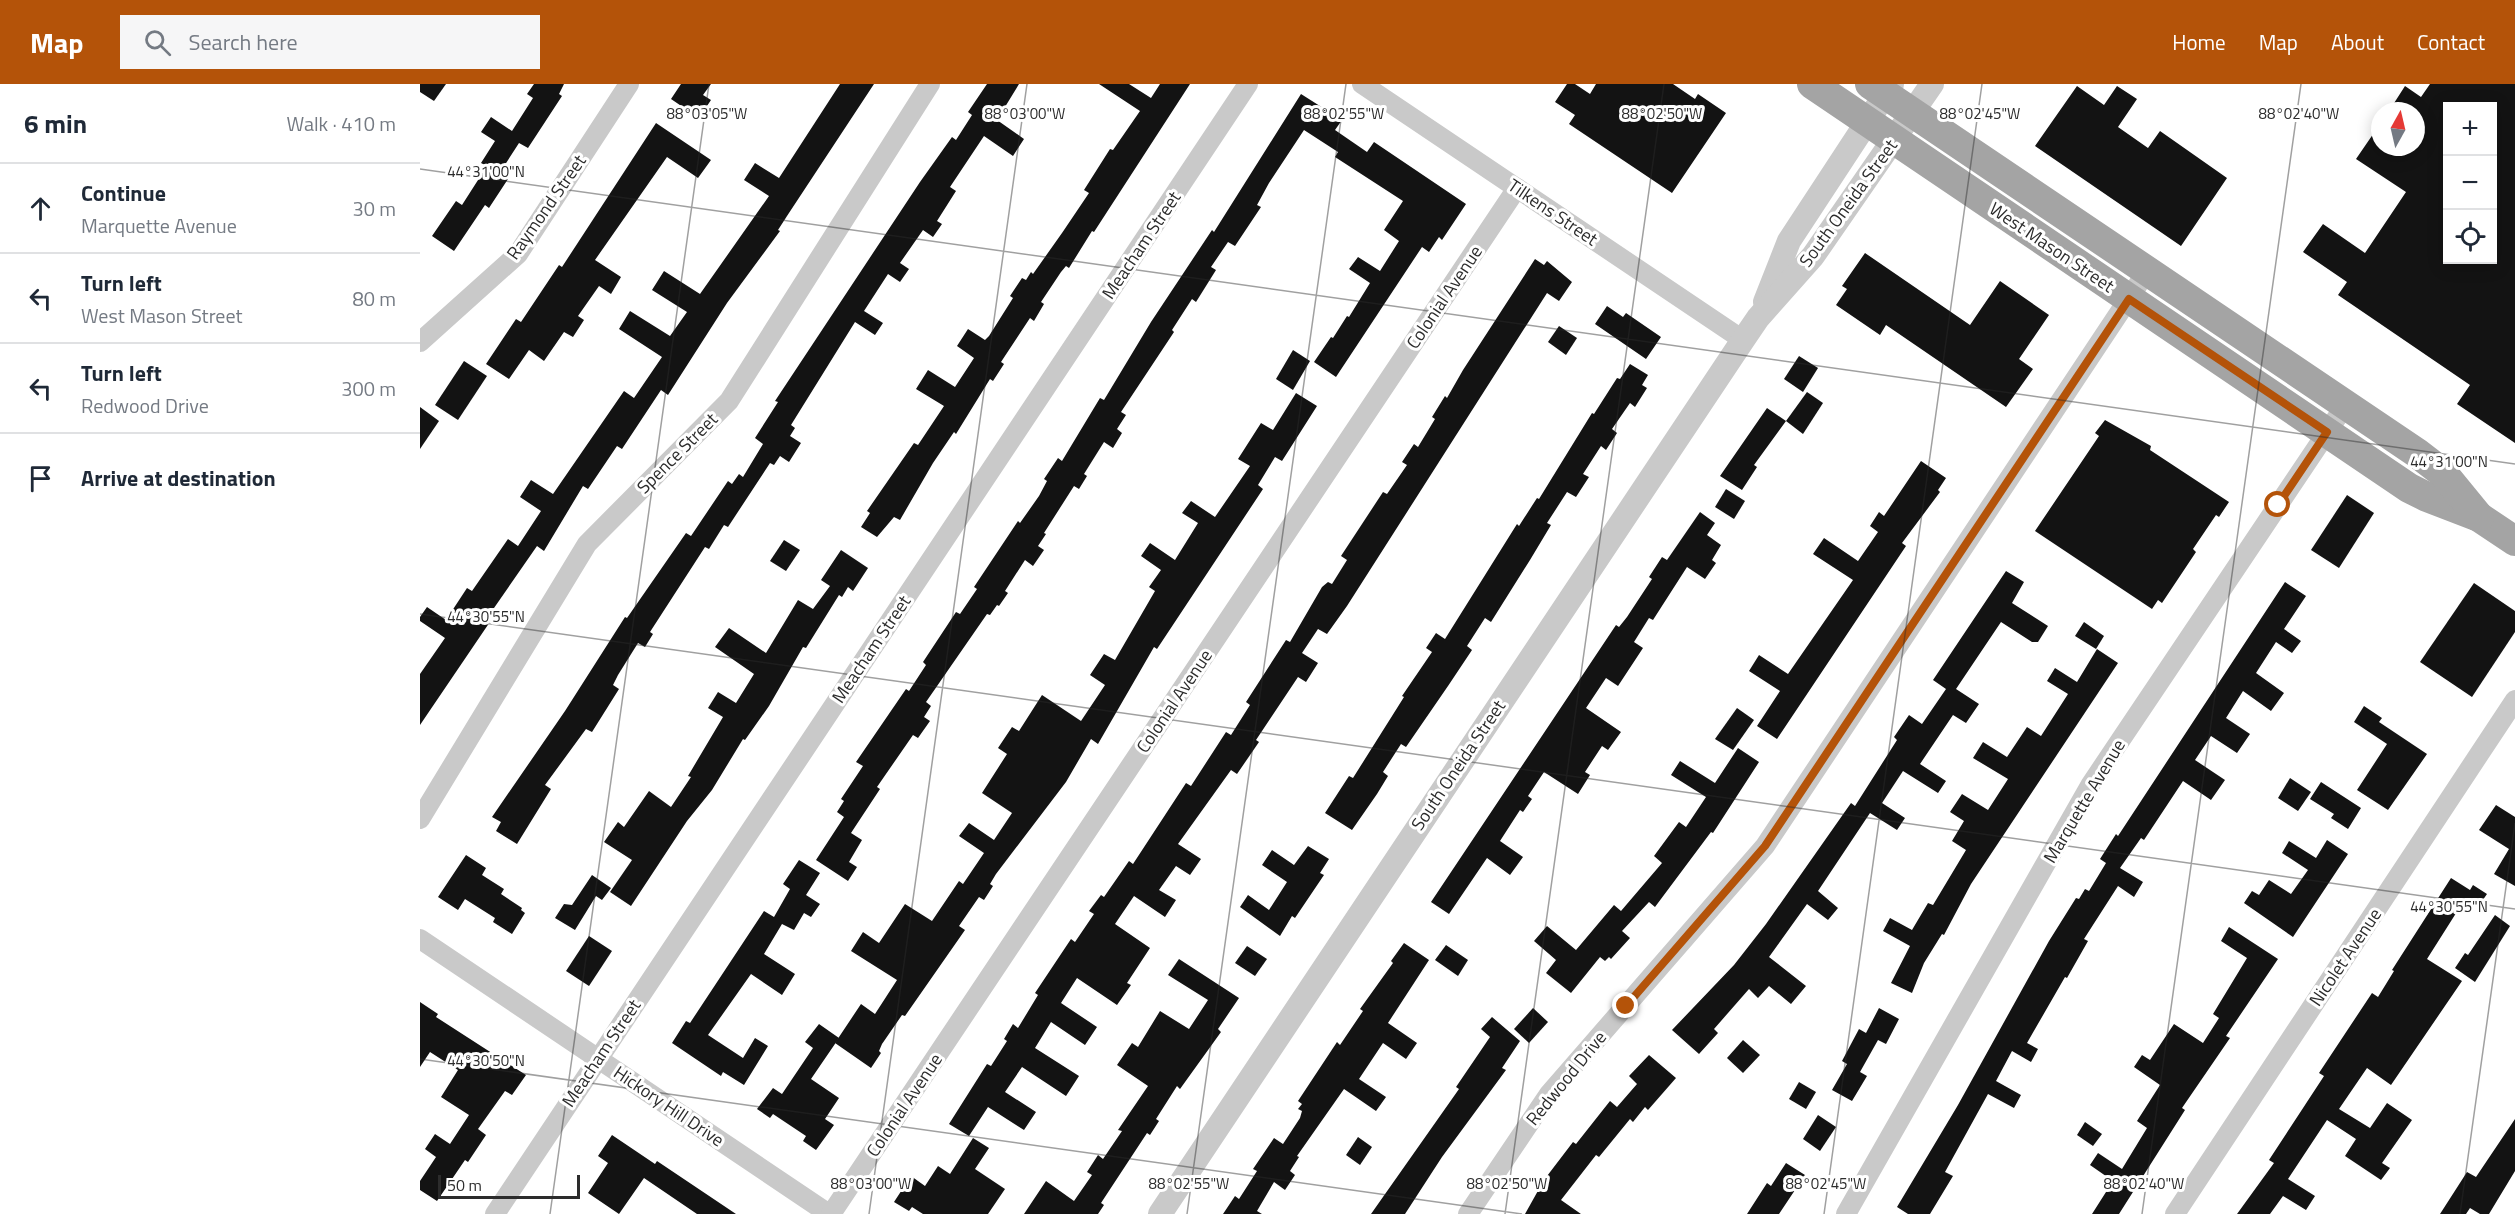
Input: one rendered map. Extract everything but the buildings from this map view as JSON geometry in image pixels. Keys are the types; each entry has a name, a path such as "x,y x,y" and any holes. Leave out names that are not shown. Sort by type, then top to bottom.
{"main road":[{"name":"West Mason Street","path":"1812,84 2427,498 2479,517 2515,541"},
{"name":"West Mason Street","path":"1882,88 1912,113 2346,404 2443,473 2479,517"}],"street":[{"name":"Raymond Street","path":"420,342 518,254 630,84"},
{"name":"Spence Street","path":"420,819 587,544 729,401 930,84"},
{"name":"Meacham Street","path":"495,1214 1248,84"},
{"name":"Tilkens Street","path":"1362,84 1743,340"},
{"name":"South Oneida Street","path":"1160,1214 1758,318 1813,256 1932,84"},
{"name":"South Oneida Street","path":"1758,318 1789,241 1866,121 1882,88"},
{"name":"Colonial Avenue","path":"830,1214 1517,188"},
{"name":"Redwood Drive","path":"1468,1214 1549,1094 1765,846 2147,271"},
{"name":"Marquette Avenue","path":"1846,1214 2091,784 2346,404"},
{"name":"Nicolet Avenue","path":"2175,1214 2515,700"},
{"name":"Hickory Hill Drive","path":"420,939 830,1214"}],"route":[{"path":"1626,1006 1765,846 2129,299 2327,432 2278,505"}]}
